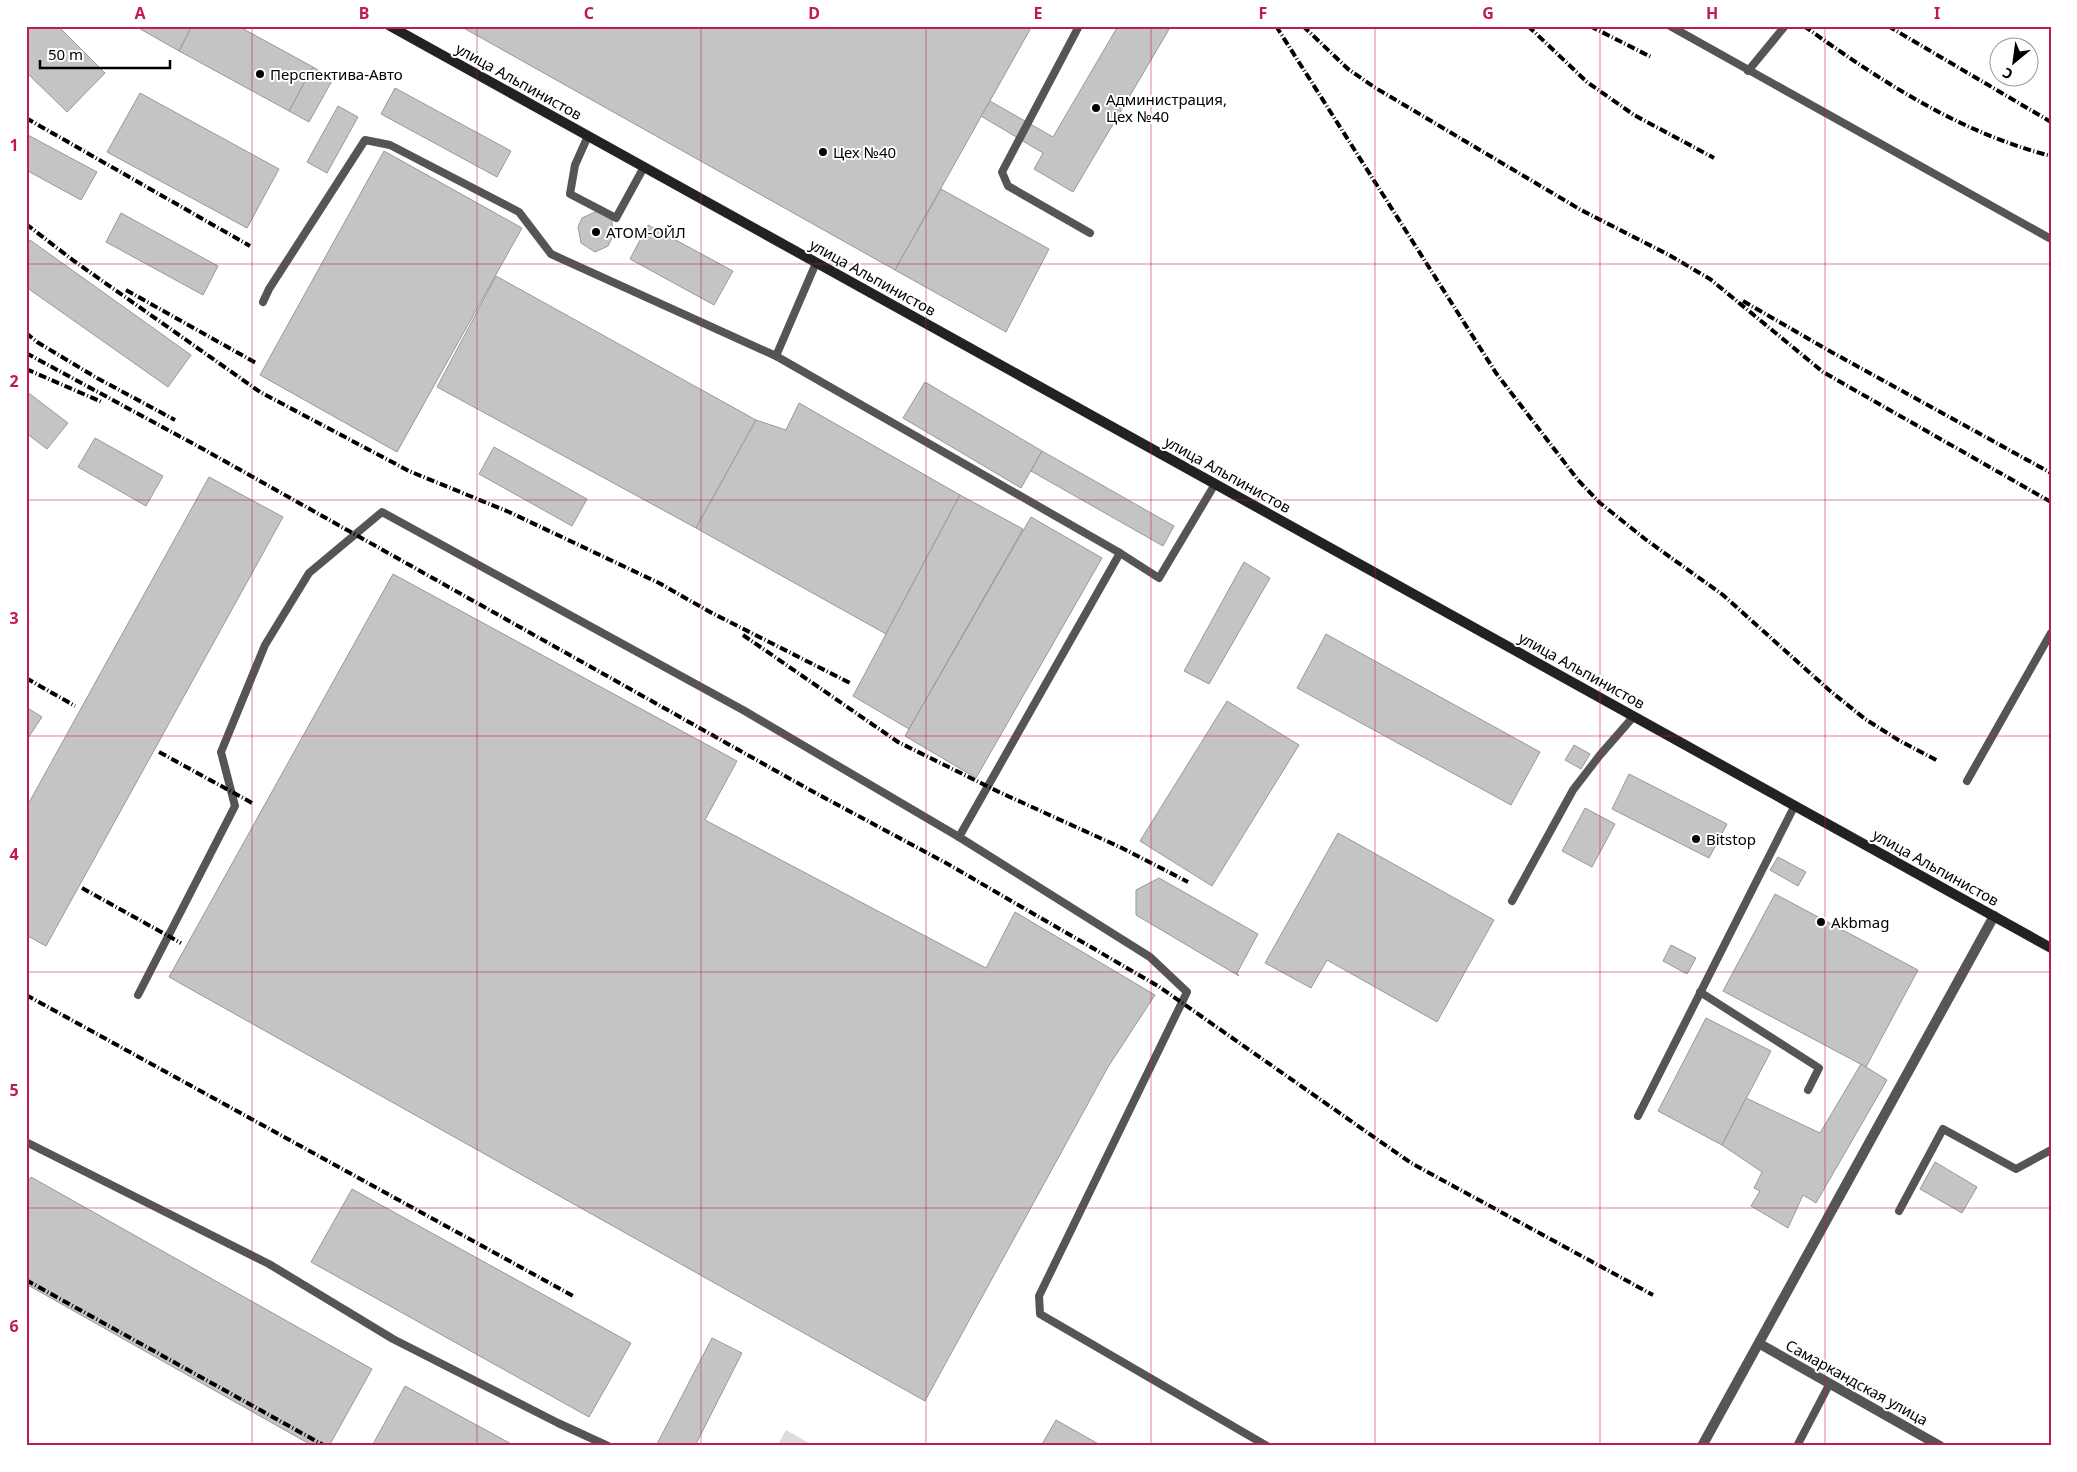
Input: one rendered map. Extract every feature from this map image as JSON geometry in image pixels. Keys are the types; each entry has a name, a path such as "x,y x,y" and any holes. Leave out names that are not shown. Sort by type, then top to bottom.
{"main road":[{"name":"улица Альпинистов","path":"390,26 2051,948"}],"street":[{"path":"1702,1446 1760,1344 1994,916"},
{"name":"Самаркандская улица","path":"1760,1344 1940,1446"}],"lane":[{"path":"1079,26 1002,172 1008,186 1090,233"},
{"path":"1670,26 2051,238"},
{"path":"1748,71 1785,26"},
{"path":"588,136 575,165 570,194 616,218 644,167"},
{"path":"263,302 269,289 365,140 390,145 519,212 551,254 776,356 1120,553 1159,578 1215,484"},
{"path":"776,356 816,262"},
{"path":"138,995 235,806 221,752 266,645 308,573 382,512 743,710 959,837 1150,957 1187,992 1039,1296 1040,1314 1267,1446"},
{"path":"959,837 1120,553"},
{"path":"1967,781 2051,633"},
{"path":"1512,900 1573,790 1634,716"},
{"path":"1638,1116 1795,805"},
{"path":"1700,992 1819,1068 1808,1090"},
{"path":"1899,1211 1943,1129 2016,1169 2051,1150"},
{"path":"26,1142 269,1264 393,1339 558,1423 608,1446"},
{"path":"1796,1446 1830,1383"}],"shaded area":[{"path":"786,1430 814,1446 777,1446"}],"building":[{"path":"26,26 58,26 105,73 67,112 26,72"},
{"path":"135,26 192,26 179,51"},
{"path":"192,26 238,26 313,67 289,111 179,51"},
{"name":"Цех №40","path":"460,26 1032,26 895,270"},
{"name":"Администрация, Цех №40","path":"1118,26 1171,26 1073,192 1034,169 1043,153 981,116 990,101 1053,137"},
{"path":"313,67 333,79 309,122 289,111"},
{"path":"395,88 511,151 497,177 381,114"},
{"path":"140,93 279,169 247,228 107,152"},
{"path":"338,106 358,117 327,173 307,162"},
{"path":"26,134 97,172 81,200 26,170"},
{"path":"384,151 522,228 397,452 260,375"},
{"path":"941,189 1049,249 1006,332 895,270"},
{"path":"597,211 612,220 613,236 608,246 595,252 581,243 578,227 582,218"},
{"path":"121,213 218,266 203,295 106,242"},
{"path":"648,225 733,271 714,305 630,259"},
{"path":"30,240 191,355 168,387 26,287 26,245"},
{"path":"496,276 756,420 696,528 437,387"},
{"path":"925,382 1042,451 1021,488 903,418"},
{"path":"26,391 68,423 47,449 26,433"},
{"path":"799,403 960,495 886,634 696,528 756,420 786,430"},
{"path":"95,438 163,476 146,506 78,467"},
{"path":"494,447 587,499 572,526 479,474"},
{"path":"1042,451 1174,526 1163,546 1031,471"},
{"path":"209,477 283,517 46,946 26,935 26,808"},
{"path":"960,495 1023,529 909,729 853,696"},
{"path":"1031,517 1102,558 976,778 905,736"},
{"path":"1244,562 1270,578 1209,684 1184,671"},
{"path":"393,574 737,761 705,820 986,968 1015,912 1155,995 1108,1067 925,1401 169,977"},
{"path":"1326,634 1540,752 1511,805 1297,688"},
{"path":"1227,701 1299,745 1212,886 1140,841"},
{"path":"26,707 42,717 26,741"},
{"path":"1574,745 1590,754 1581,769 1565,760"},
{"path":"1629,774 1727,824 1709,858 1612,809"},
{"path":"1585,808 1615,824 1592,867 1562,851"},
{"path":"1338,833 1494,920 1437,1022 1327,960 1311,988 1265,963"},
{"path":"1778,857 1806,872 1798,886 1770,870"},
{"path":"1159,878 1258,934 1237,973 1239,976 1136,915 1136,890"},
{"path":"1775,894 1918,970 1866,1067 1723,991"},
{"path":"1671,945 1696,958 1687,974 1663,961"},
{"path":"1706,1018 1771,1051 1722,1145 1658,1111"},
{"path":"1861,1064 1887,1080 1816,1203 1803,1195 1788,1228 1751,1206 1760,1191 1754,1188 1762,1172 1722,1145 1746,1098 1820,1133"},
{"path":"1935,1162 1977,1187 1962,1213 1920,1189"},
{"path":"31,1177 372,1369 329,1446 313,1446 26,1284 26,1185"},
{"path":"352,1189 631,1343 589,1417 311,1262"},
{"path":"712,1338 742,1353 695,1446 656,1446"},
{"path":"405,1386 515,1446 377,1446 373,1444"},
{"path":"1056,1420 1102,1446 1041,1446"}],"railway":[{"path":"1276,26 1496,373 1578,480 1600,503 1645,539 1723,595 1829,690 1865,719 1900,741 1938,761"},
{"path":"1303,26 1348,69 1374,87 1581,210 1669,255 1710,279 1823,372 2051,502"},
{"path":"1528,26 1587,82 1634,115 1714,158"},
{"path":"1590,26 1651,57"},
{"path":"1804,26 1862,66 1921,103 1984,133 2017,146 2051,156"},
{"path":"1888,26 2051,122"},
{"path":"26,118 250,246"},
{"path":"26,224 74,261 260,392 409,471 509,512 659,583 710,612 850,683"},
{"path":"126,290 256,363"},
{"path":"1743,301 2051,473"},
{"path":"26,333 37,342 97,378 175,420"},
{"path":"26,353 203,449 810,790 946,863 1158,986 1411,1163 1653,1295"},
{"path":"26,369 102,402"},
{"path":"743,635 898,742 999,792 1122,848 1188,882"},
{"path":"26,678 75,706"},
{"path":"159,752 254,804"},
{"path":"82,888 181,943"},
{"path":"26,995 575,1297"},
{"path":"26,1280 325,1446"}],"place":[{"name":"Перспектива-Авто","path":"260,74"},
{"name":"Администрация, Цех №40","path":"1096,108"},
{"name":"Цех №40","path":"823,152"},
{"name":"АТОМ-ОЙЛ","path":"596,232"},
{"name":"Bitstop","path":"1696,839"},
{"name":"Akbmag","path":"1821,922"}]}
